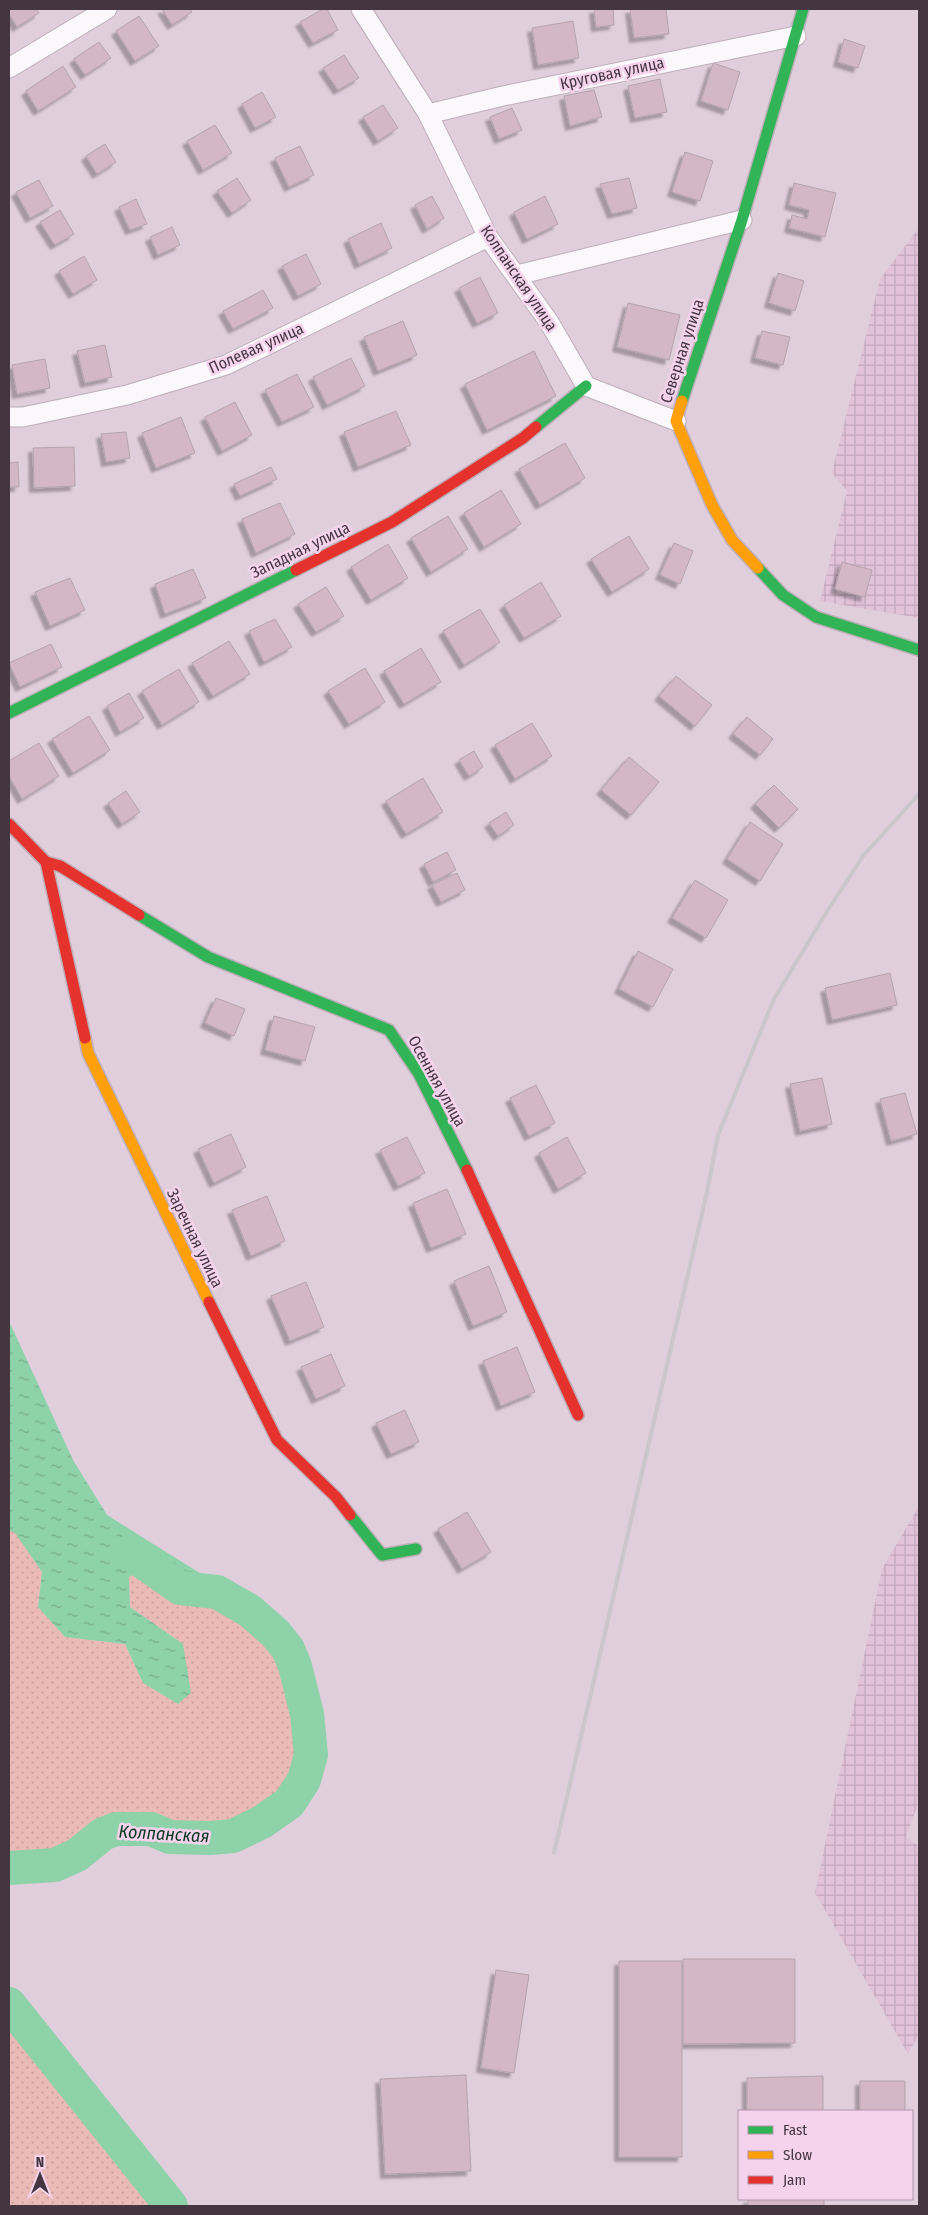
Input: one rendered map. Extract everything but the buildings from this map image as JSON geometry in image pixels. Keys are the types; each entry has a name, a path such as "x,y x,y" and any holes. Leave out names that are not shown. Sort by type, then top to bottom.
{"street":[{"path":"9,68 107,9"},
{"name":"Колпанская улица","path":"361,9 428,114 488,237 549,322 586,386"},
{"name":"Северная улица","path":"804,9 742,220 676,421 712,505 732,540 783,595 816,617 919,650"},
{"name":"Круговая улица","path":"428,114 503,96 796,36"},
{"path":"517,276 742,220"},
{"name":"Полевая улица","path":"9,417 23,416 127,395 226,365 488,237"},
{"path":"586,386 676,421"},
{"name":"Западная улица","path":"9,713 392,522 523,438 586,386"},
{"path":"9,824 46,862"},
{"name":"Осенняя улица","path":"46,862 60,866 208,957 389,1030 419,1074 483,1203 578,1416"},
{"name":"Заречная улица","path":"46,862 88,1054 277,1440 336,1497 382,1555 416,1549"}],"shaded area":[{"path":"919,228 919,618 820,601 847,491 832,473 880,279"},
{"path":"919,1506 919,1801 906,1837 919,1846 919,2035 908,2054 815,1893 882,1569"},
{"path":"9,1530 15,1532 42,1572 38,1607 65,1637 125,1644 143,1683 183,1644 130,1607 129,1577 140,1571 217,1592 250,1611 275,1633 288,1649 295,1666 307,1714 311,1755 304,1780 289,1803 262,1822 233,1836 210,1838 170,1837 151,1829 116,1829 103,1834 77,1855 55,1865 9,1868"},
{"path":"9,2004 13,2011 171,2206 9,2206"}],"water":[{"path":"9,1321 73,1460 107,1515 214,1582 217,1592 140,1571 129,1577 130,1607 183,1644 191,1693 178,1704 143,1683 125,1644 65,1637 38,1607 42,1572 15,1533 9,1530"}],"waterway":[{"name":"Колпанская","path":"9,1868 55,1865 77,1855 103,1834 116,1829 151,1829 170,1837 210,1838 233,1836 262,1822 289,1803 304,1780 311,1755 307,1714 295,1666 288,1649 275,1633 250,1611 217,1592 180,1588 129,1552"},
{"name":"Колпанская","path":"9,2004 171,2206"}],"railway":[{"path":"554,1853 707,1192 718,1135 774,999 863,856 919,794"}],"traffic: fast":[{"path":"682,401 742,220 803,9"},
{"path":"536,427 586,386"},
{"path":"758,568 783,595 816,617 919,650"},
{"path":"9,713 296,570"},
{"path":"139,915 208,957 389,1030 419,1074 467,1170"},
{"path":"350,1515 382,1555 416,1549"}],"traffic: slow":[{"path":"682,401 676,421 712,505 732,540 758,568"},
{"path":"85,1038 88,1053 209,1302"}],"traffic: jam":[{"path":"296,570 392,522 523,438 536,427"},
{"path":"9,824 46,862 60,866 139,915"},
{"path":"46,862 85,1038"},
{"path":"467,1170 578,1415"},
{"path":"209,1302 277,1440 336,1497 350,1515"}]}
